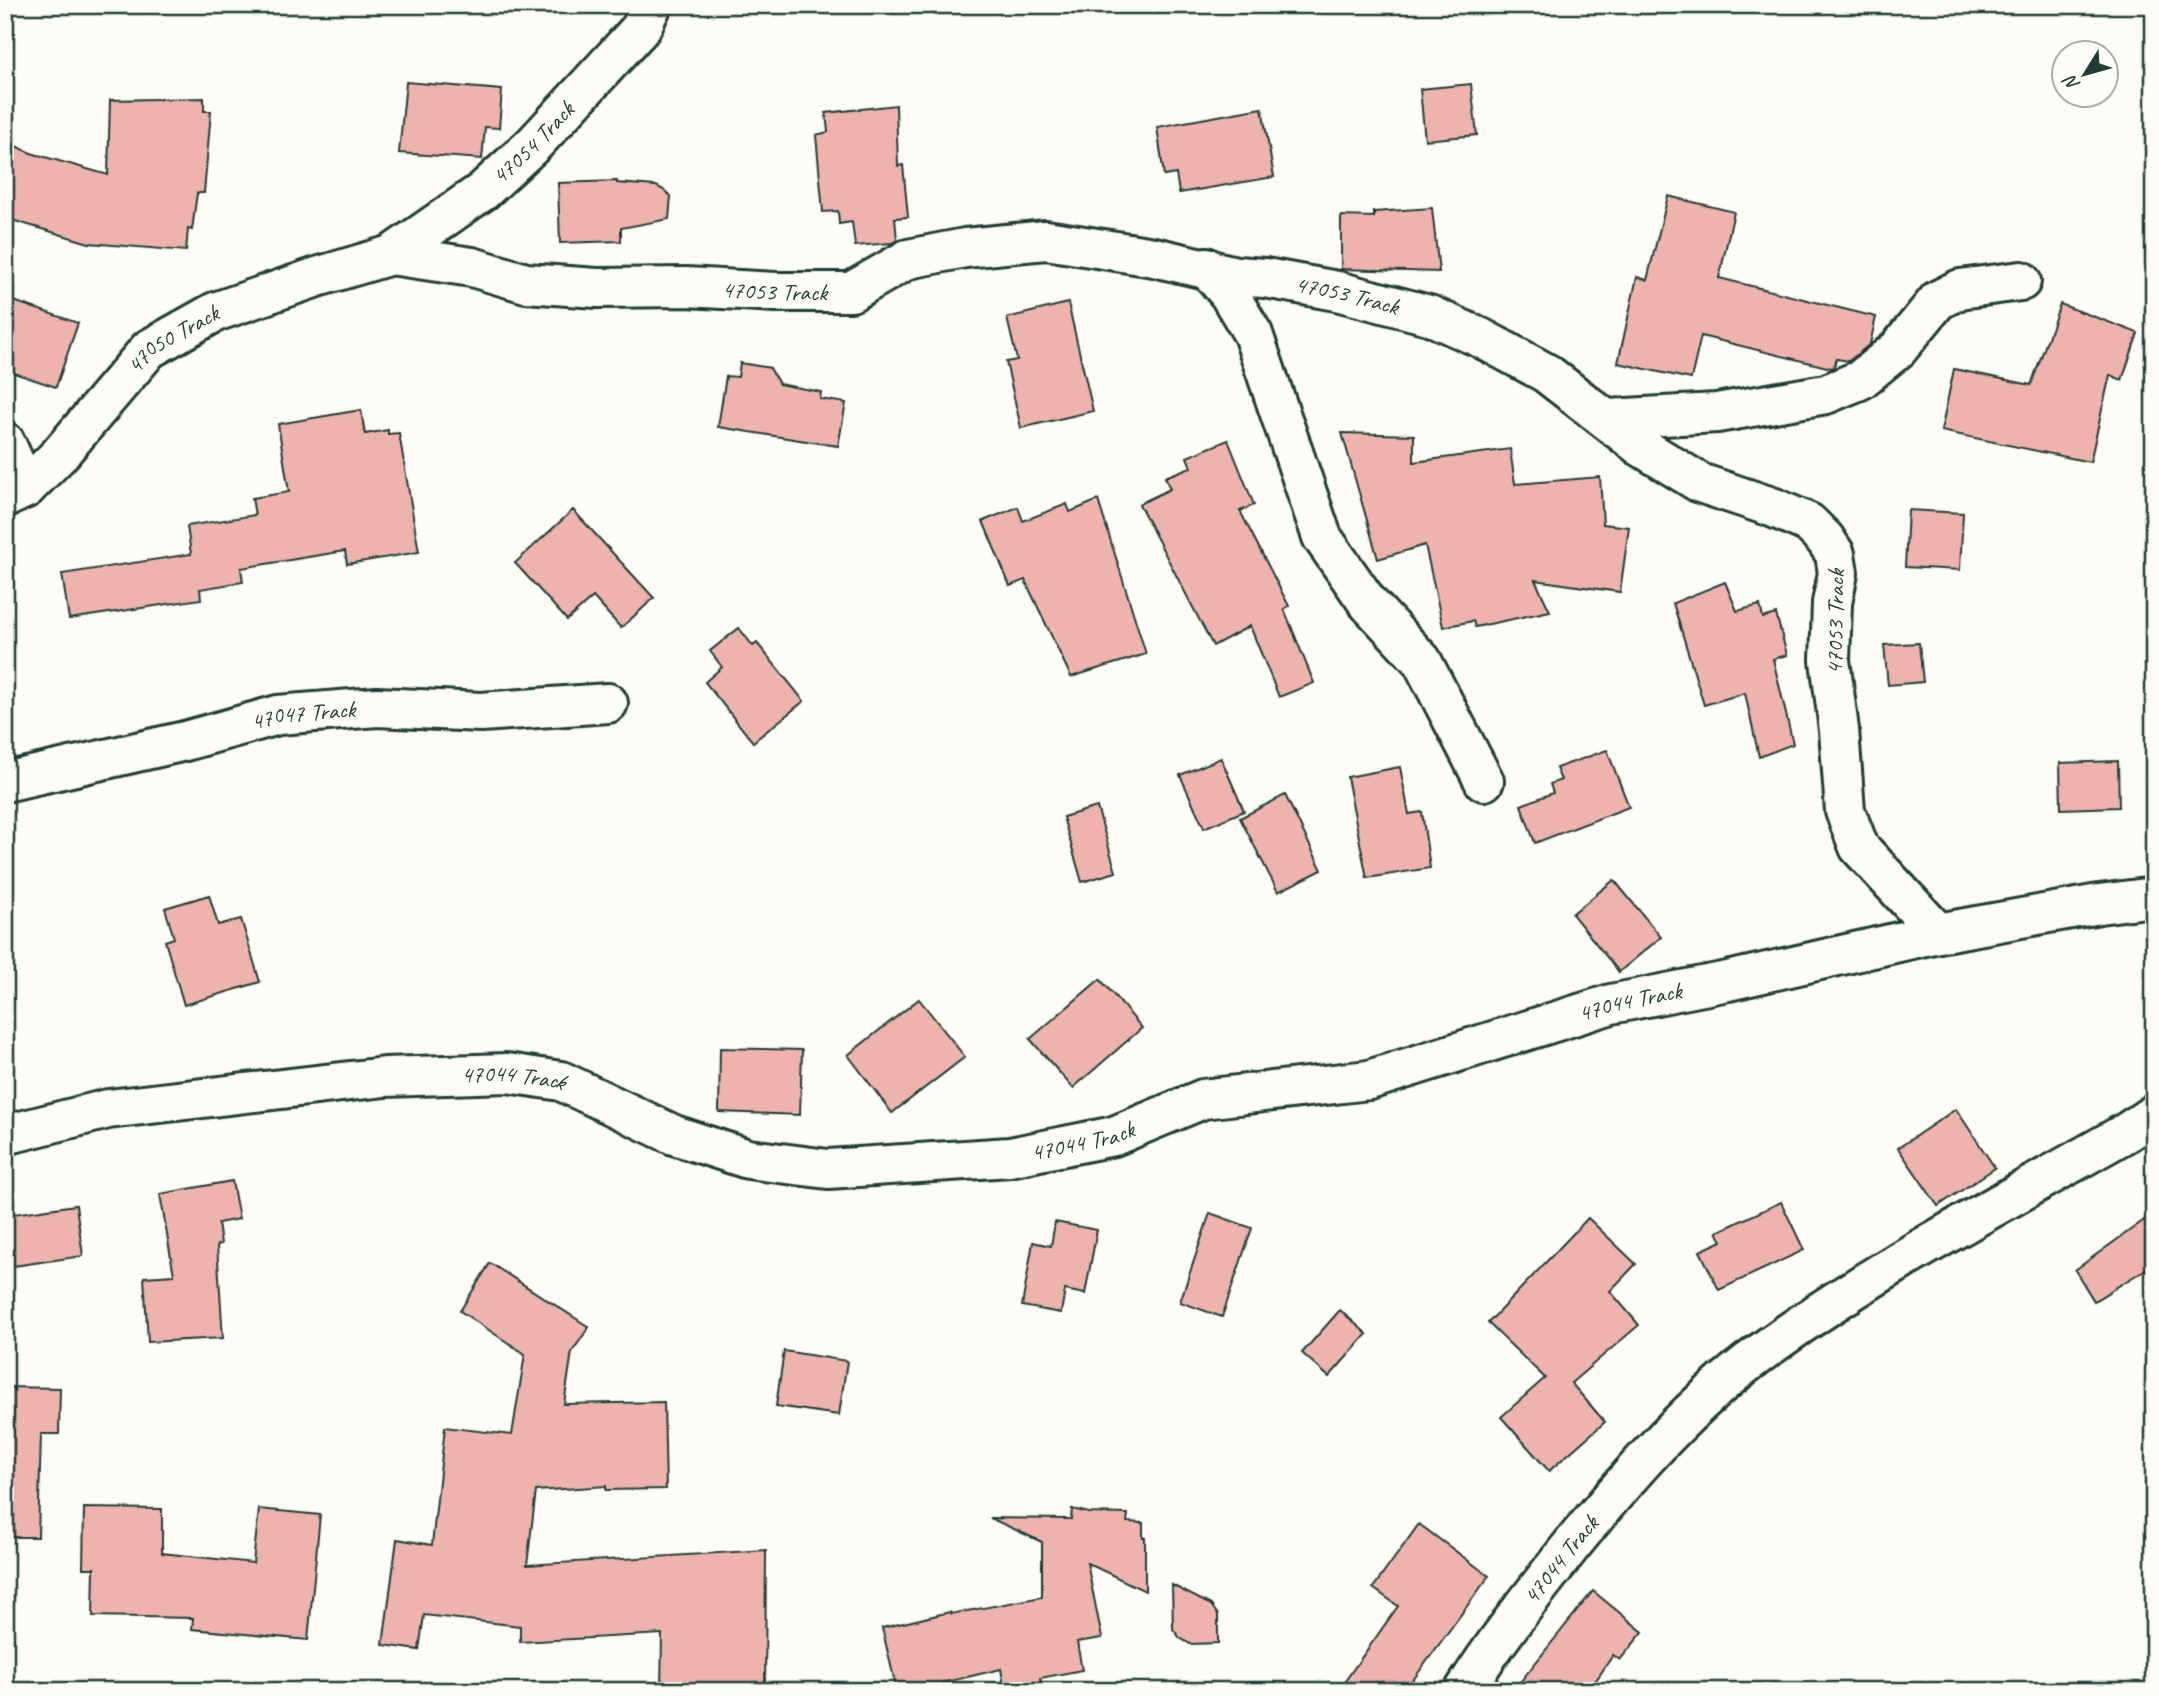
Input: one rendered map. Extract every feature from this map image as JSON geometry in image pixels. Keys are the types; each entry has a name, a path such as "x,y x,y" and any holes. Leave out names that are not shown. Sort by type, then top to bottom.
{"street":[{"name":"47054 Track","path":"391,255 483,191 534,144 641,28 652,5"},
{"name":"47053 Track","path":"391,255 472,267 526,284 597,288 686,287 776,292 851,292 908,259 965,248 1046,240 1206,267 1236,276 1265,278 1337,291 1429,315 1481,338 1546,373 1640,446 1700,483 1772,507 1809,523 1825,539 1836,554 1838,573 1832,603 1830,660 1845,811 1859,847 1937,933"},
{"name":"47050 Track","path":"16,493 59,454 149,349 215,312 391,255"},
{"path":"1206,267 1229,294 1253,334 1322,537 1368,603 1422,661 1484,781"},
{"path":"1608,419 1717,413 1826,394 1860,380 1898,349 1938,300 1960,289 2021,281"},
{"path":"5,442 16,493"},
{"name":"47047 Track","path":"5,782 185,741 278,715 377,707 481,712 608,703"},
{"name":"47044 Track","path":"5,1135 108,1110 385,1077 507,1073 561,1081 674,1135 748,1158 828,1169 1010,1157 1114,1136 1203,1099 1369,1080 1611,1004 1728,981 1937,933 2154,897"},
{"name":"47044 Track","path":"1464,1691 1527,1602 1603,1507 1673,1430 1746,1365 1846,1293 2154,1114"}],"building":[{"path":"406,82 502,90 499,128 485,127 482,159 399,153"},
{"path":"1471,84 1477,135 1425,140 1420,89"},
{"path":"204,98 204,111 211,111 204,193 197,193 192,230 188,229 186,251 89,243 5,218 5,141 31,153 108,175 110,100"},
{"path":"896,105 898,166 903,165 908,217 895,218 897,240 892,243 855,246 852,222 839,224 838,211 823,212 816,135 828,132 826,113"},
{"path":"1262,108 1274,177 1179,193 1176,174 1164,176 1157,127"},
{"path":"617,181 662,189 671,196 669,219 621,228 621,241 560,243 558,183"},
{"path":"1668,196 1734,212 1719,278 1876,317 1870,344 1849,361 1836,359 1834,367 1831,368 1701,336 1691,379 1618,363 1637,277 1647,280"},
{"path":"1432,208 1439,272 1341,269 1341,216 1374,217 1374,212"},
{"path":"5,298 78,323 56,387 5,370"},
{"path":"1068,303 1093,411 1021,428 1006,362 1017,360 1007,318"},
{"path":"2060,304 2138,333 2122,380 2110,375 2090,462 1941,431 1954,369 2031,385"},
{"path":"740,363 770,368 779,384 821,392 820,399 846,403 838,446 718,427 726,376 738,377"},
{"path":"361,410 365,434 388,430 388,434 399,433 419,552 347,564 345,551 241,568 243,582 200,589 201,599 69,619 62,574 191,554 187,526 255,515 252,498 289,492 278,424"},
{"path":"1342,433 1414,435 1414,462 1510,449 1515,484 1600,477 1603,524 1629,527 1620,592 1535,580 1550,611 1475,627 1473,621 1443,627 1425,545 1378,559"},
{"path":"1228,440 1254,505 1240,511 1289,606 1284,609 1314,683 1279,697 1250,626 1213,646 1139,504 1170,489 1165,477 1191,467 1187,457"},
{"path":"1098,500 1146,654 1071,677 1025,580 1010,586 983,521 1018,507 1023,521 1067,504 1070,512"},
{"path":"573,510 654,598 621,628 593,597 567,620 515,563"},
{"path":"1908,510 1963,513 1960,570 1905,567"},
{"path":"1725,582 1737,611 1760,605 1763,618 1776,614 1787,655 1773,659 1793,744 1759,757 1745,693 1704,705 1673,603"},
{"path":"739,628 753,646 757,643 804,701 753,742 705,682 722,667 710,651"},
{"path":"1919,643 1923,682 1888,685 1884,645"},
{"path":"1607,750 1629,807 1535,843 1521,805 1553,793 1550,784 1561,780 1556,768"},
{"path":"1221,758 1244,811 1204,828 1180,775"},
{"path":"2118,761 2119,807 2061,809 2060,763"},
{"path":"1400,767 1409,814 1422,812 1430,868 1367,878 1347,777"},
{"path":"1285,795 1322,870 1278,892 1240,818"},
{"path":"1097,807 1116,872 1082,882 1063,817"},
{"path":"1614,880 1661,937 1619,972 1572,914"},
{"path":"209,895 218,925 241,919 260,982 184,1005 165,941 174,938 165,908"},
{"path":"1100,979 1142,1028 1073,1088 1030,1039"},
{"path":"919,999 965,1057 892,1113 848,1055"},
{"path":"720,1048 802,1050 800,1115 719,1112"},
{"path":"1956,1109 1995,1168 1938,1206 1898,1148"},
{"path":"232,1181 239,1219 218,1223 223,1338 148,1342 144,1277 174,1275 160,1194"},
{"path":"1781,1202 1804,1250 1719,1290 1700,1251 1722,1241 1717,1232"},
{"path":"76,1205 83,1256 13,1266 6,1215"},
{"path":"1210,1213 1252,1228 1222,1317 1180,1302"},
{"path":"2154,1213 2154,1264 2094,1301 2075,1270"},
{"path":"1588,1218 1636,1264 1610,1291 1639,1325 1571,1383 1605,1422 1549,1471 1501,1417 1545,1378 1488,1323"},
{"path":"1055,1222 1097,1230 1085,1294 1065,1290 1061,1313 1022,1306 1033,1242 1051,1246"},
{"path":"490,1263 589,1327 572,1352 564,1404 664,1402 666,1489 606,1490 606,1486 536,1491 527,1565 766,1550 765,1690 661,1691 662,1634 520,1642 520,1626 424,1615 419,1650 383,1645 397,1539 432,1545 445,1427 512,1435 525,1354 460,1311"},
{"path":"1340,1310 1367,1334 1329,1377 1302,1353"},
{"path":"784,1351 847,1361 839,1415 776,1406"},
{"path":"5,1387 60,1388 59,1434 41,1434 38,1537 5,1537"},
{"path":"84,1508 162,1509 162,1553 253,1563 259,1509 320,1515 308,1640 192,1629 193,1618 93,1616 94,1568 83,1568"},
{"path":"1072,1509 1089,1513 1128,1514 1127,1522 1143,1523 1145,1538 1145,1591 1087,1563 1102,1638 1077,1642 1082,1670 1040,1678 1043,1691 1005,1691 1001,1669 908,1691 897,1691 882,1628 950,1612 951,1614 1042,1597 1042,1542 990,1518 1071,1519"},
{"path":"1419,1524 1489,1576 1405,1691 1338,1691 1398,1606 1373,1588"},
{"path":"1172,1585 1211,1605 1218,1615 1218,1643 1190,1644 1180,1638 1173,1629"},
{"path":"1593,1591 1643,1632 1620,1660 1613,1655 1589,1691 1513,1691"}]}
